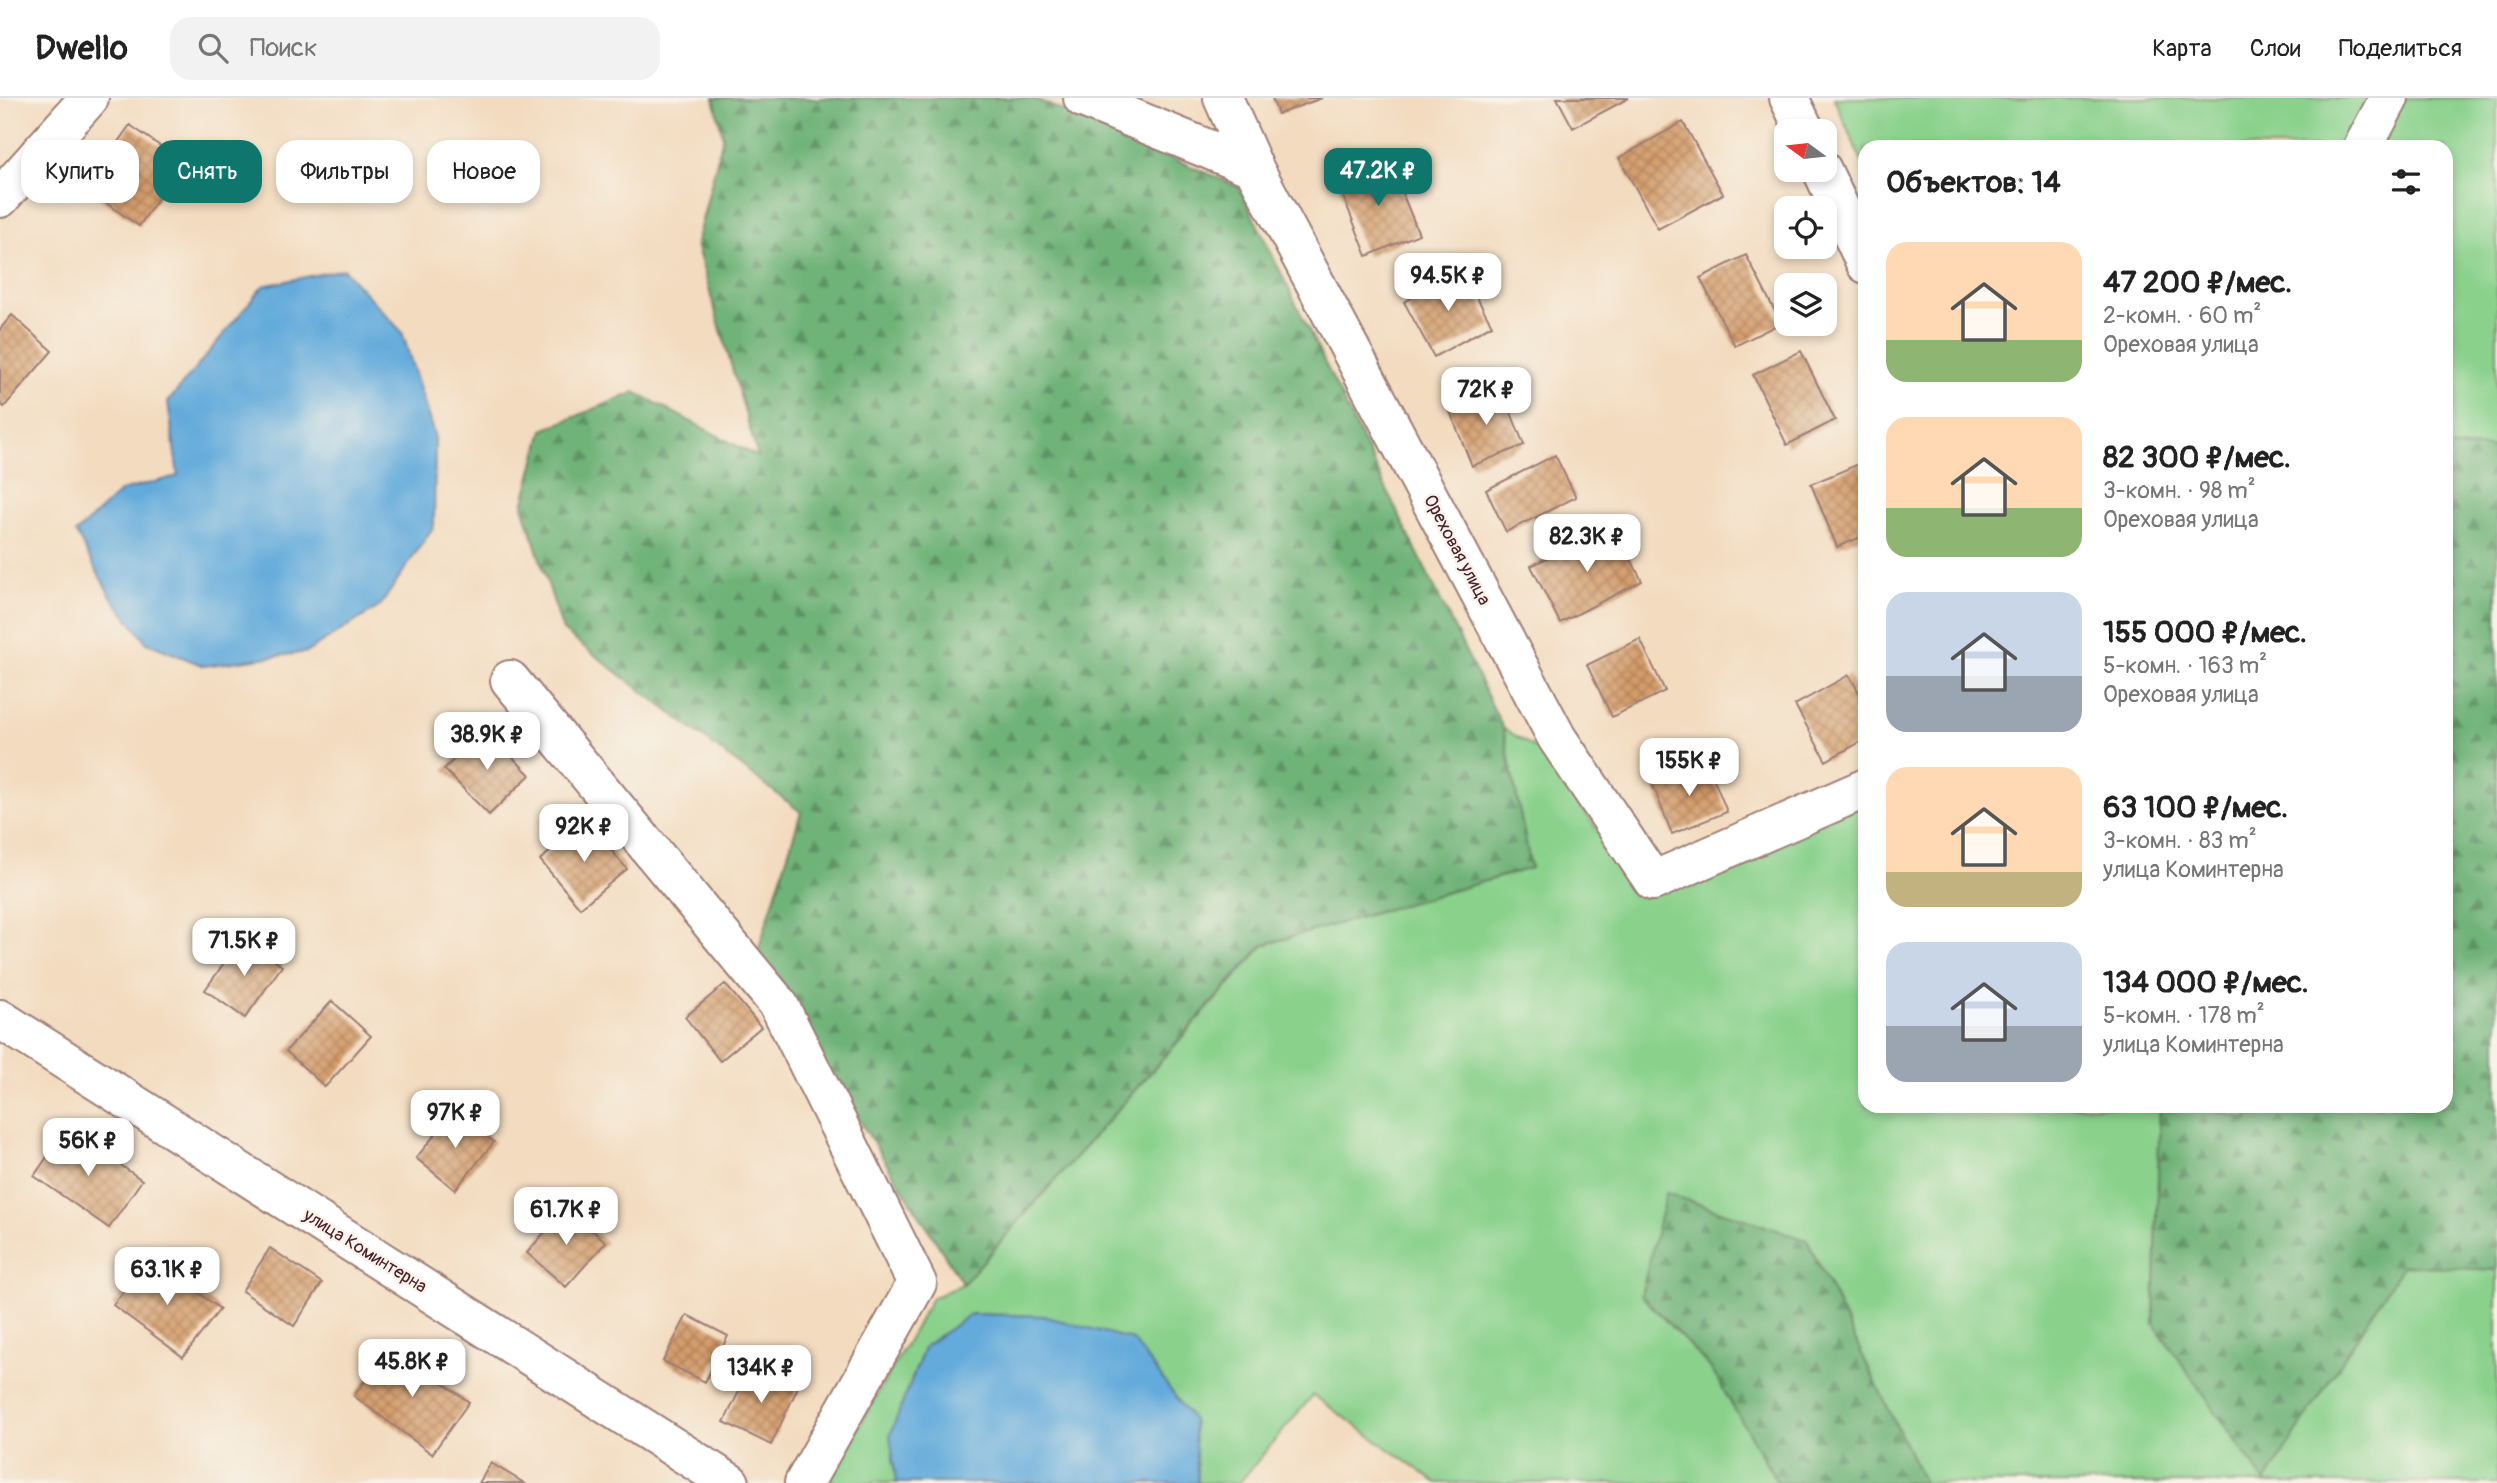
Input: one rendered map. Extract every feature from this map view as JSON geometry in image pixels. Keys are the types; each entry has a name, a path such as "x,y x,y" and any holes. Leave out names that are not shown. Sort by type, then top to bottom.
{"street":[{"path":"0,198 89,98"},
{"path":"1083,98 1254,168"},
{"path":"1223,98 1254,168"},
{"path":"1789,98 1799,119"},
{"path":"2367,140 2389,98"},
{"name":"Ореховая улица","path":"1254,168 1557,738 1653,881 1858,791"},
{"path":"1828,182 1858,247"},
{"path":"510,680 779,1005 917,1283 804,1483"},
{"name":"улица Коминтерна","path":"0,1019 730,1483"}],"green space":[{"path":"714,98 1033,98 1239,187 1503,728 1531,868 1263,945 963,1284 756,957 801,812 563,631 523,506 543,430 635,392 758,457 696,244 723,137"},
{"path":"1834,98 2497,98 2497,447 2453,448 2453,140 1858,140 1858,153"},
{"path":"2497,447 2497,1270 2403,1265 2265,1482 2154,1324 2160,1113 2222,1113 2248,1120 2248,1113 2453,1113 2453,448"},
{"path":"1503,728 1543,753 1645,897 1858,806 1858,1113 2160,1113 2154,1324 2265,1481 2403,1265 2497,1270 2497,1483 1924,1483 1807,1240 1641,1295 1710,1367 1778,1483 1437,1483 1313,1395 1239,1483 1198,1483 1193,1420 1043,1316 971,1314 925,1346 891,1435 896,1483 827,1483 932,1298 963,1284 1264,945 1530,868"},
{"path":"2222,1113 2248,1113 2248,1120"},
{"path":"1666,1193 1807,1240 1924,1483 1778,1483 1710,1367 1641,1295"}],"water":[{"path":"343,269 402,332 435,438 434,526 380,606 307,652 204,666 147,643 110,595 76,533 121,491 178,476 168,402 263,286"},
{"path":"971,1314 1043,1316 1133,1340 1193,1420 1198,1483 896,1483 890,1435 925,1346"}],"building":[{"path":"1272,98 1322,98 1278,114"},
{"path":"1557,98 1629,98 1573,128"},
{"path":"1683,122 1723,194 1658,229 1619,158"},
{"path":"130,125 153,141 155,203 139,226 106,203 139,203 139,140 119,140"},
{"path":"1389,161 1419,234 1367,256 1337,181"},
{"path":"1746,255 1774,309 1774,326 1735,346 1700,278"},
{"path":"1461,269 1492,325 1434,357 1404,302"},
{"path":"12,315 52,351 4,407 0,403 0,329"},
{"path":"1801,351 1835,420 1787,445 1753,375"},
{"path":"1501,388 1524,445 1472,466 1449,409"},
{"path":"1555,455 1576,497 1506,532 1486,490"},
{"path":"1858,464 1858,538 1837,547 1811,484"},
{"path":"1613,524 1642,581 1560,623 1531,566"},
{"path":"1640,639 1665,691 1612,717 1587,665"},
{"path":"1849,675 1858,691 1858,743 1826,761 1795,705"},
{"path":"485,729 530,775 489,815 444,769"},
{"path":"1707,762 1727,812 1672,834 1652,783"},
{"path":"587,821 627,869 580,908 540,860"},
{"path":"242,938 282,966 245,1018 205,990"},
{"path":"725,984 761,1027 720,1061 685,1017"},
{"path":"332,1001 371,1036 325,1087 286,1051"},
{"path":"455,1110 494,1142 455,1190 416,1158"},
{"path":"67,1128 142,1180 109,1228 34,1176"},
{"path":"566,1207 606,1242 566,1287 527,1253"},
{"path":"270,1248 322,1283 294,1326 242,1291"},
{"path":"150,1257 220,1309 183,1357 113,1305"},
{"path":"687,1315 728,1336 705,1382 663,1361"},
{"path":"391,1345 469,1402 432,1454 354,1396"},
{"path":"752,1365 798,1387 771,1445 724,1422"},
{"path":"491,1463 524,1483 479,1483"}]}
